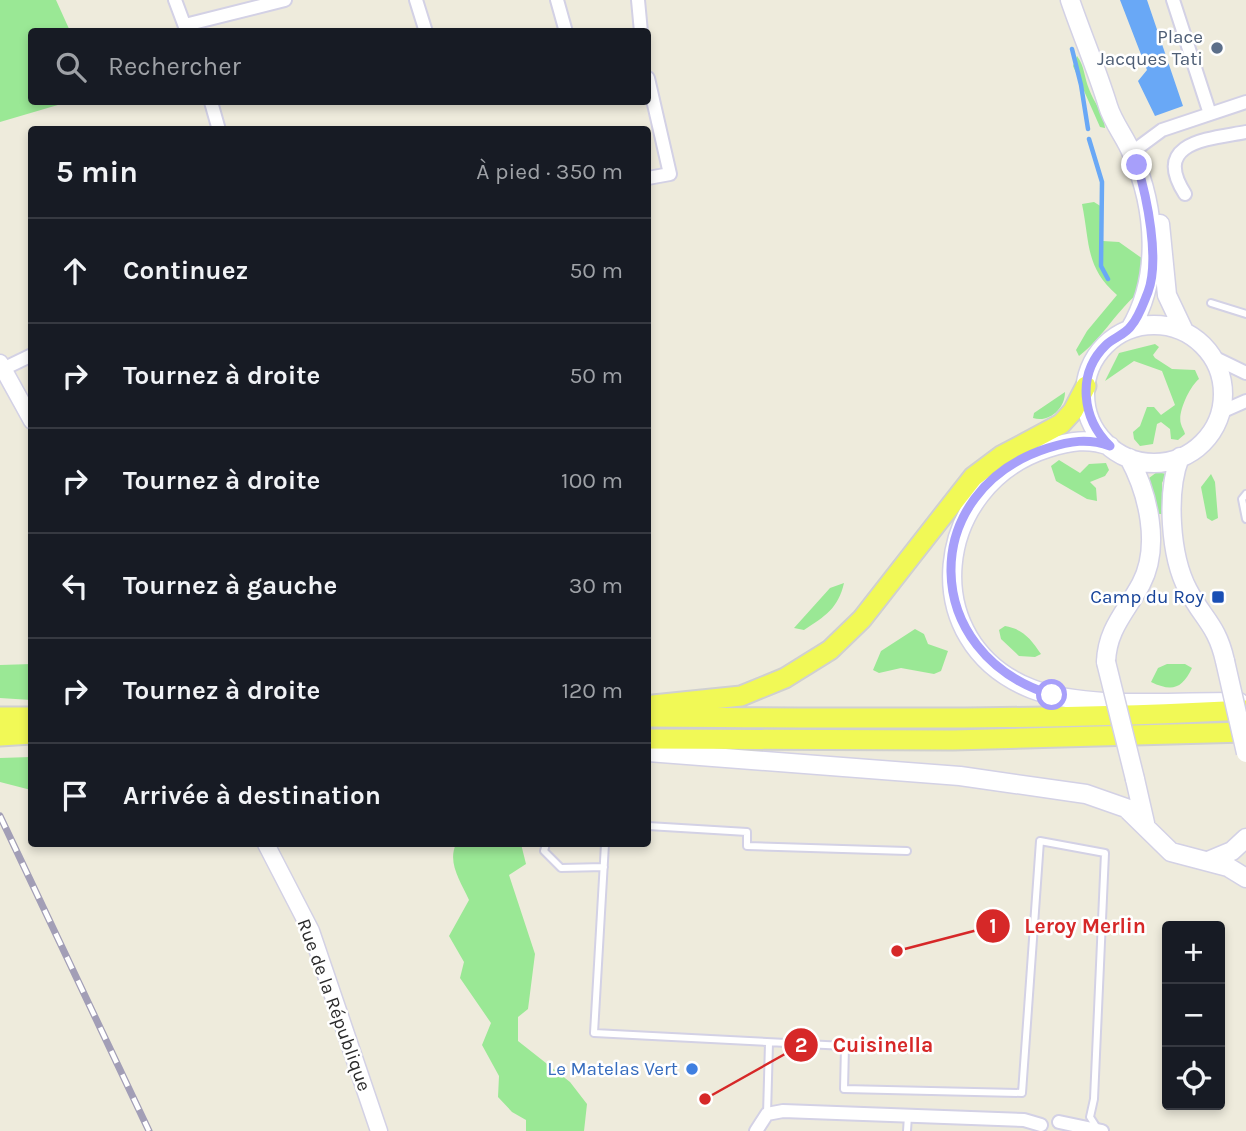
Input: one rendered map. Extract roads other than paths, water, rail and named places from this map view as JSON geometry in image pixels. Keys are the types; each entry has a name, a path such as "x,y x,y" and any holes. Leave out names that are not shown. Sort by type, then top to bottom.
{"main road":[{"path":"1070,0 1106,95 1108,107 1137,165 1150,220 1149,290 1130,330"},
{"path":"1106,95 1139,147 1160,218 1167,295 1184,331 1213,357 1222,384 1221,412 1202,444 1180,457 1160,462 1129,458"},
{"path":"651,706 741,696 785,678 830,650 862,619 973,477 1001,456 1061,424 1073,411 1100,352 1130,330 1152,325 1184,331"},
{"path":"1086,386 1092,424 1110,446"},
{"path":"1146,826 1135,779 1107,662 1111,632 1141,584 1147,564 1146,495 1140,475 1129,458 1110,446 1096,441 1069,442 1014,462 984,490 962,522 954,544 950,568 952,590 964,626 975,645 1006,676 1052,695 1103,701 1246,702"},
{"path":"1180,457 1171,492 1177,564 1190,594 1215,628 1246,753"},
{"path":"651,717 950,719 1135,716 1246,710"},
{"path":"0,717 28,717"},
{"path":"651,739 953,740 1246,732"},
{"path":"0,736 28,734"},
{"path":"651,752 960,776 1110,800 1126,808 1146,826 1159,844 1171,852 1208,861 1246,878"},
{"path":"1208,861 1232,851 1246,838"}],"street":[{"path":"175,0 186,28 285,0"},
{"path":"416,0 425,28"},
{"path":"557,0 565,28"},
{"path":"638,0 641,28"},
{"path":"1173,0 1210,114"},
{"path":"651,91 670,174 651,177"},
{"path":"1139,147 1162,130 1246,102"},
{"path":"212,105 218,126"},
{"path":"1185,194 1175,163 1185,145 1246,132"},
{"path":"28,357 2,370 28,414"},
{"path":"1213,357 1246,373"},
{"path":"1221,412 1246,401"},
{"name":"Rue de la République","path":"268,847 312,931 379,1131"},
{"path":"757,1131 768,1114 783,1111 1024,1120 1040,1128 1050,1120 1061,1127 1100,1130"}],"lane":[{"path":"1211,303 1246,314"},
{"path":"1246,494 1242,499 1246,519"},
{"path":"651,827 747,832 747,846 907,851"},
{"path":"605,847 594,1033 845,1046 844,1089 1022,1093 1040,841 1105,853 1094,1099 1090,1117 1100,1130"},
{"path":"545,847 544,851 561,868 604,867"},
{"path":"768,1114 769,1043"},
{"path":"907,1131 908,1116"}],"water":[{"path":"1120,0 1147,0 1183,106 1155,116 1138,81 1147,70"}],"waterway":[{"path":"1072,49 1088,129"},
{"path":"1089,139 1102,182 1101,266 1108,279"}],"railway":[{"path":"0,816 149,1131"}],"place":[{"name":"Place Jacques Tati","path":"1217,48"},
{"name":"Camp du Roy","path":"1218,597"},
{"name":"Leroy Merlin","path":"897,951"},
{"name":"Le Matelas Vert","path":"692,1069"},
{"name":"Cuisinella","path":"705,1099"}]}
